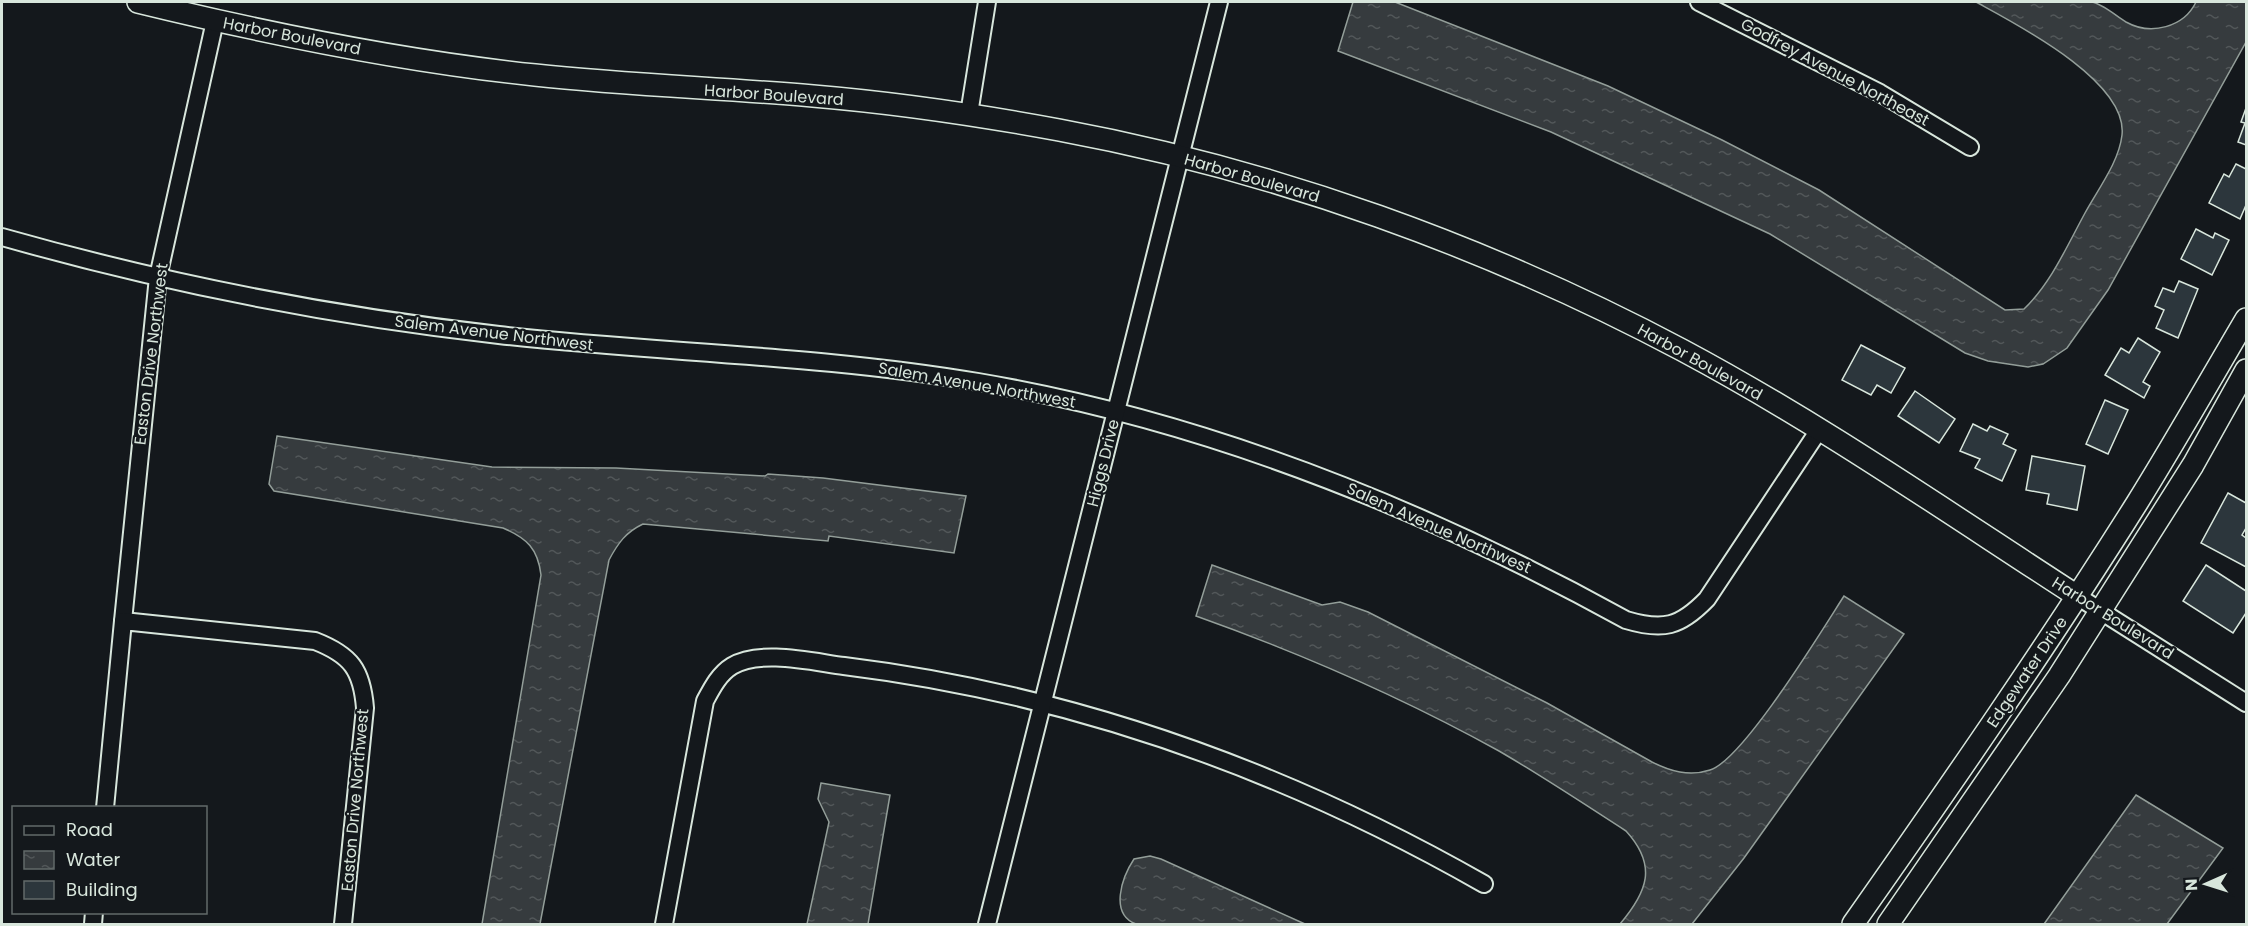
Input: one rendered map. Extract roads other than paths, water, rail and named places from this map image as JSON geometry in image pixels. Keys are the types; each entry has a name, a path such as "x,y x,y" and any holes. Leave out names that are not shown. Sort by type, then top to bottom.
{"street":[{"name":"Harbor Boulevard","path":"138,2 216,21 342,46 528,74 634,85 814,96 969,114 1066,131 1180,157 1362,211 1544,283 1684,351 1819,430 2247,703"},
{"path":"969,114 987,2"},
{"name":"Higgs Drive","path":"987,924 1219,2"},
{"name":"Godfrey Avenue Northeast","path":"1699,2 1860,82 1970,147"},
{"name":"Easton Drive Northwest","path":"105,806 158,277 216,21"},
{"name":"Salem Avenue Northwest","path":"2,237 158,277 384,320 498,335 878,367 981,382 1115,412 1279,460 1376,497 1471,538 1626,620 1648,627 1670,625 1691,615 1707,599 1819,430"},
{"name":"Edgewater Drive","path":"1852,924 1979,744 2077,596 2138,502 2247,319"},
{"name":"Edgewater Drive","path":"1888,924 2101,611 2193,465 2247,370"},
{"name":"Easton Drive Northwest","path":"123,621 315,641 337,649 354,665 363,686 365,708 343,924"},
{"path":"664,924 705,701 716,681 733,666 754,658 799,660 886,671 1042,703 1147,733 1291,787 1371,824 1484,884"}],"water":[{"path":"1353,2 1395,2 1608,86 1722,140 1819,190 2005,310 2024,309 2042,288 2107,175 2117,155 2122,135 2119,115 2107,95 2089,75 2066,56 2017,24 1976,2 2091,2 2136,26 2156,28 2166,27 2184,18 2196,2 2246,2 2246,42 2108,290 2067,348 2043,364 2028,367 1988,361 1965,353 1770,234 1551,132 1338,51"},
{"path":"277,436 492,467 616,468 765,476 768,474 823,478 966,496 954,553 829,536 828,541 643,524 627,534 609,560 540,924 482,924 541,575 537,558 525,540 503,528 274,491 269,484"},
{"path":"1212,565 1322,605 1340,602 1368,612 1547,703 1652,762 1687,773 1710,770 1724,761 1742,743 1781,692 1844,596 1904,634 1744,858 1692,924 1620,924 1637,901 1645,879 1642,856 1626,831 1499,751 1426,713 1312,661 1196,616"},
{"path":"821,783 890,795 868,924 807,924 829,822 818,799"},
{"path":"2136,795 2223,848 2167,924 2044,924"},
{"path":"1150,856 1305,924 1136,924 1123,912 1120,894 1125,875 1134,859"}]}
